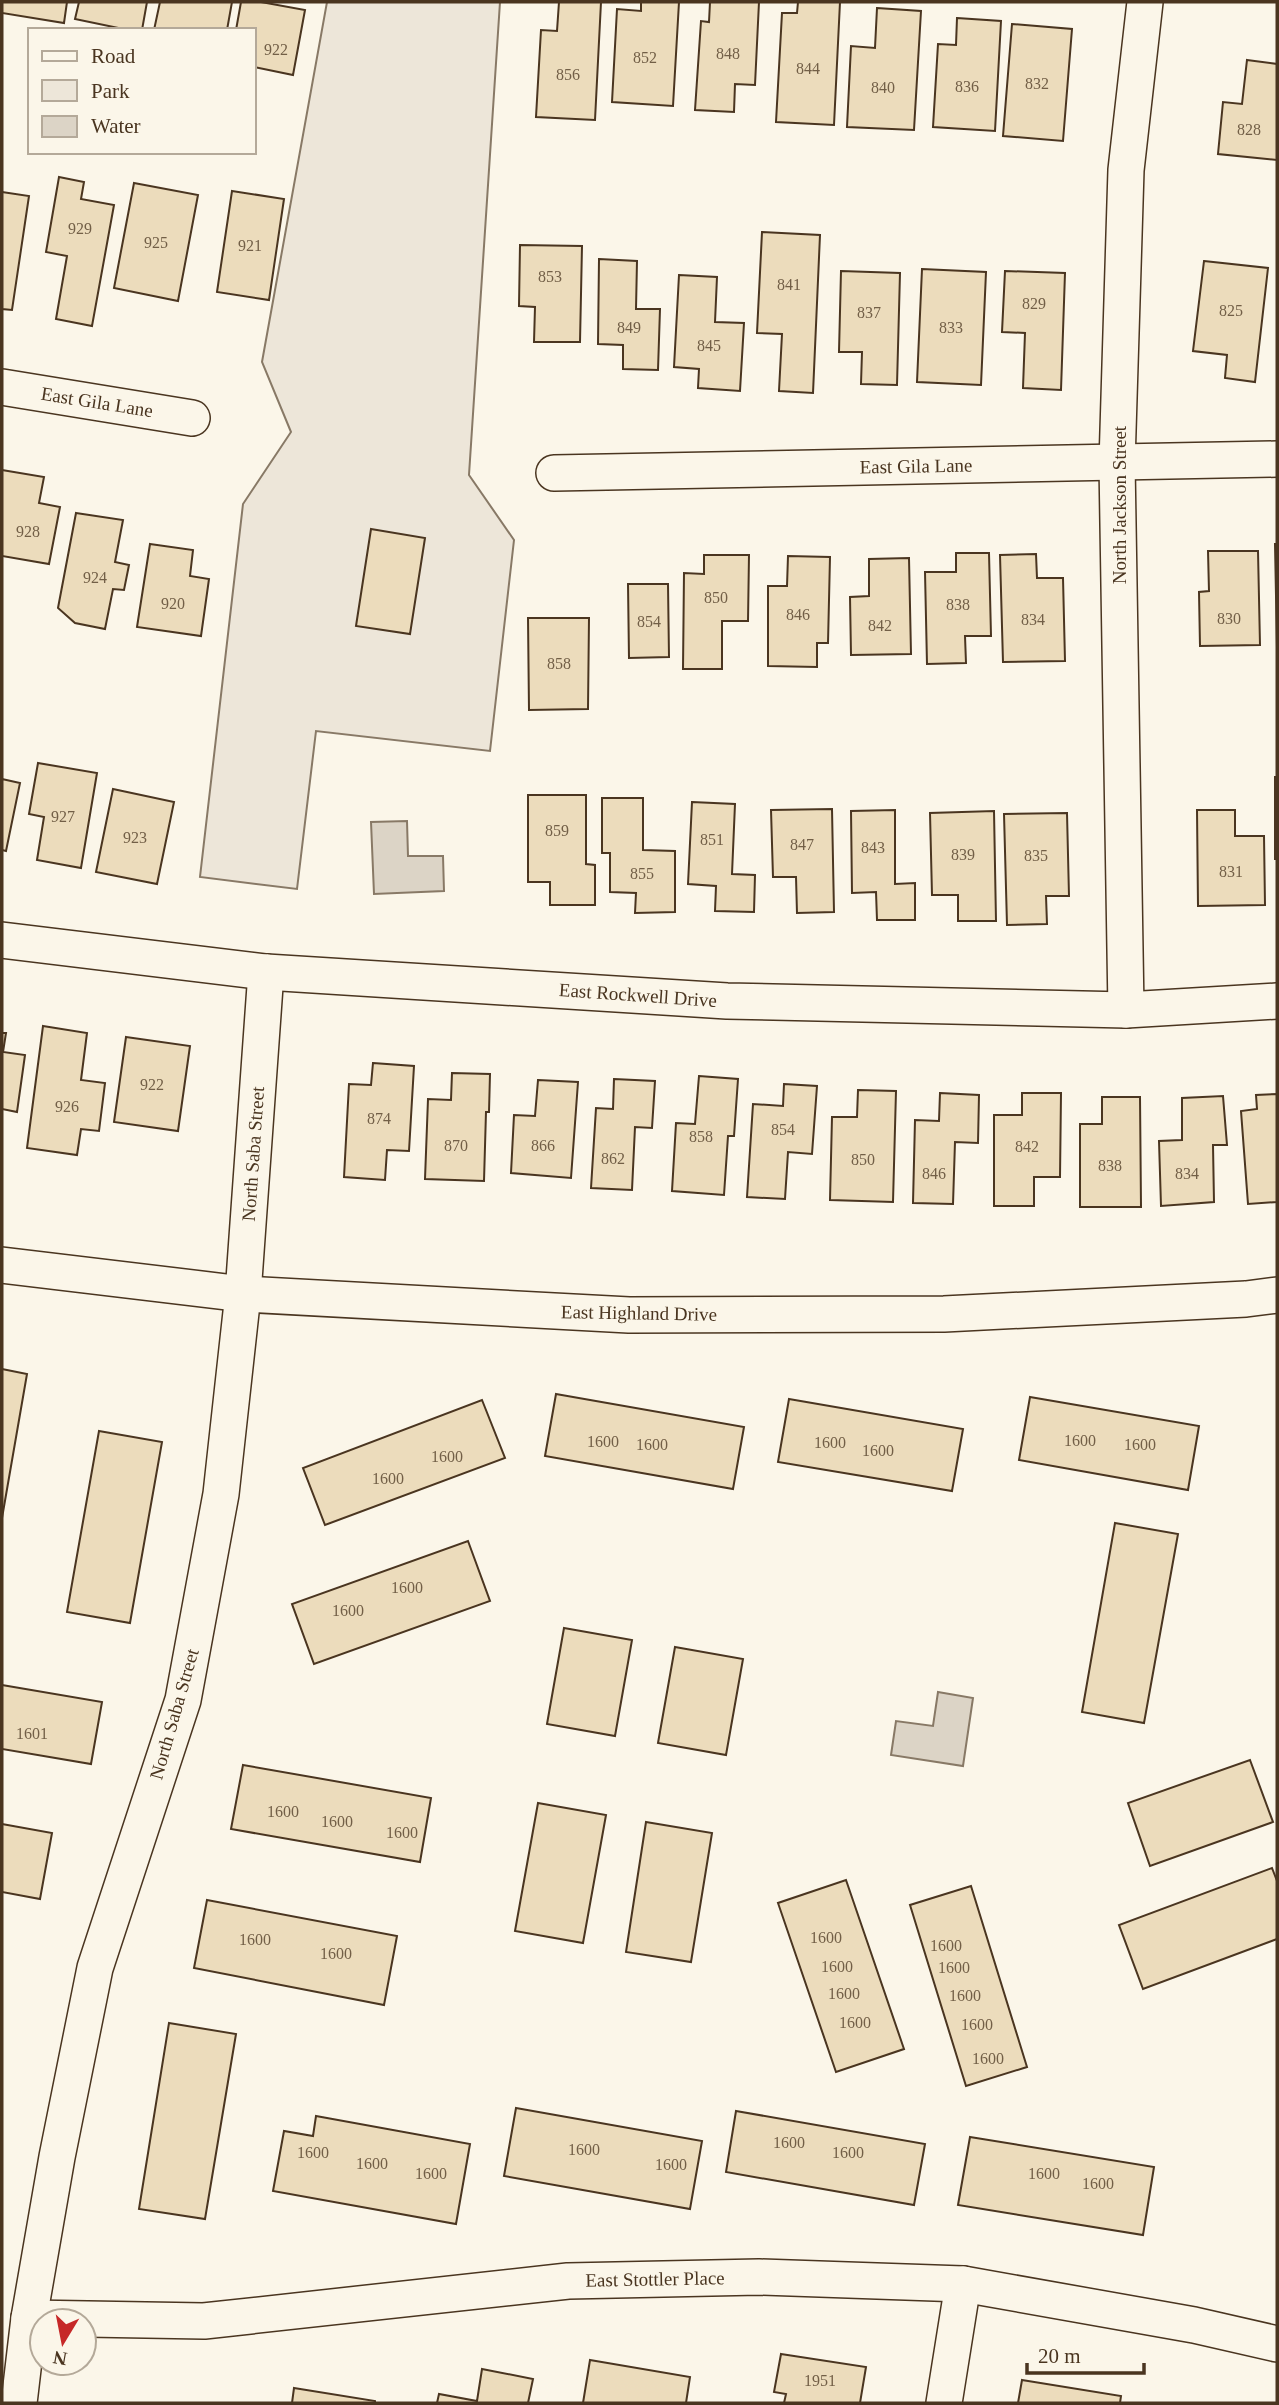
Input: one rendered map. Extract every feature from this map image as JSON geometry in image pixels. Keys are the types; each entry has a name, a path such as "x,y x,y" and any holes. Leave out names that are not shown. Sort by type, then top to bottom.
{"street":[{"name":"North Jackson Street","path":"1126,1010 1117,463 1126,170 1145,2"},
{"name":"East Gila Lane","path":"2,387 192,418"},
{"name":"East Gila Lane","path":"554,473 1277,459"},
{"name":"East Rockwell Drive","path":"2,940 266,972 727,1001 1126,1010 1277,1001"},
{"name":"North Saba Street","path":"31,2307 57,2157 95,1968 183,1700 194,1651 221,1494 243,1294 266,972"},
{"name":"East Highland Drive","path":"2,1265 243,1294 629,1315 944,1314 1246,1299 1277,1295"},
{"name":"East Stottler Place","path":"98,2319 204,2321 568,2281 759,2277 963,2284 1194,2325 1277,2344"},
{"path":"944,2403 963,2284"},
{"name":"North Saba Street","path":"19,2403 28,2326"}],"green space":[{"path":"327,2 500,2 469,475 514,540 490,751 316,731 297,889 200,877 243,504 291,432 262,362"}],"water":[{"path":"407,821 408,856 443,856 444,891 374,894 371,822"},
{"path":"938,1692 973,1698 963,1766 891,1755 896,1721 933,1726"}],"building":[{"path":"2,2 67,2 64,23 2,13"},
{"path":"79,2 147,2 142,28 118,28 75,19"},
{"path":"160,2 232,2 227,28 154,28"},
{"path":"241,2 261,2 305,10 293,75 256,67 256,28 236,28"},
{"path":"559,2 601,2 595,120 536,117 541,30 557,31"},
{"path":"641,2 679,2 673,106 612,102 617,9 641,11"},
{"path":"710,2 759,2 755,85 735,84 734,112 695,110 701,21 709,22"},
{"path":"798,2 840,2 834,125 776,122 782,13 797,13"},
{"path":"877,8 921,11 914,130 847,127 851,46 875,48"},
{"path":"957,18 1001,21 995,131 933,127 938,44 956,45"},
{"path":"1012,24 1072,29 1063,141 1003,136"},
{"path":"1247,60 1277,64 1277,160 1218,154 1223,102 1242,104"},
{"path":"59,177 84,182 81,199 114,205 92,326 56,319 67,256 46,252"},
{"path":"134,183 198,195 178,301 114,288"},
{"path":"232,191 284,199 269,300 217,292"},
{"path":"2,192 29,196 12,310 2,309"},
{"path":"762,232 820,235 813,393 779,391 782,334 757,333"},
{"path":"520,245 582,246 580,342 534,342 535,307 519,306"},
{"path":"599,259 637,261 636,309 660,309 658,370 623,369 623,345 598,344"},
{"path":"1204,261 1268,268 1255,382 1225,378 1227,355 1193,351"},
{"path":"922,269 986,272 981,385 917,382"},
{"path":"841,271 900,273 897,385 861,384 862,352 839,352"},
{"path":"1005,271 1065,273 1061,390 1023,388 1025,333 1002,332"},
{"path":"679,275 717,277 715,322 744,323 740,391 698,388 699,369 674,367"},
{"path":"2,470 44,477 39,503 60,507 49,564 2,556"},
{"path":"76,513 123,520 115,562 129,565 124,590 113,589 105,629 75,623 58,608"},
{"path":"371,529 425,538 410,634 356,626"},
{"path":"150,544 193,550 190,576 209,579 201,636 137,627"},
{"path":"1275,544 1277,544 1277,647"},
{"path":"1208,551 1258,551 1260,645 1200,646 1199,592 1209,591"},
{"path":"956,553 989,553 991,636 965,636 966,663 927,664 925,572 956,572"},
{"path":"1036,554 1037,578 1063,578 1065,661 1003,662 1000,555"},
{"path":"704,555 749,555 748,621 722,621 722,669 683,669 684,573 704,574"},
{"path":"788,556 830,557 828,643 817,643 817,667 768,666 768,586 787,586"},
{"path":"909,558 911,654 851,655 850,597 869,596 869,559"},
{"path":"628,584 668,584 669,657 629,658"},
{"path":"528,618 589,618 588,709 529,710"},
{"path":"38,763 97,773 81,868 37,860 44,817 29,814"},
{"path":"1277,777 1277,859 1275,859"},
{"path":"2,779 20,783 6,851 2,850"},
{"path":"113,789 174,802 157,884 96,872"},
{"path":"528,795 586,795 586,864 595,865 595,905 550,905 550,882 528,882"},
{"path":"602,798 643,798 643,850 675,851 675,912 635,913 636,893 610,892 610,853 602,853"},
{"path":"692,802 735,804 732,874 755,875 754,912 715,911 716,886 688,884"},
{"path":"832,809 834,912 797,913 796,877 773,877 771,810"},
{"path":"895,810 895,884 915,883 915,920 877,920 876,892 852,893 851,811"},
{"path":"1197,810 1235,810 1235,836 1264,836 1265,905 1198,906"},
{"path":"994,811 996,921 958,921 958,895 932,895 930,813"},
{"path":"1067,813 1069,896 1046,896 1047,924 1007,925 1004,814"},
{"path":"43,1026 87,1033 81,1080 105,1083 99,1131 81,1129 77,1155 27,1148"},
{"path":"2,1033 6,1033 3,1052 25,1055 17,1112 2,1109"},
{"path":"126,1037 190,1046 178,1131 114,1122"},
{"path":"373,1063 414,1066 409,1151 387,1150 385,1180 344,1177 349,1084 371,1085"},
{"path":"452,1073 490,1074 484,1181 425,1179 428,1099 451,1100"},
{"path":"699,1076 738,1079 734,1136 728,1136 724,1195 672,1191 676,1123 695,1124"},
{"path":"614,1079 655,1081 652,1128 635,1127 632,1190 591,1188 596,1108 613,1109"},
{"path":"538,1080 578,1082 571,1178 511,1173 514,1115 535,1116"},
{"path":"784,1084 817,1086 812,1154 788,1152 785,1199 747,1197 753,1104 783,1106"},
{"path":"858,1090 896,1091 893,1202 830,1200 832,1117 857,1117"},
{"path":"940,1093 979,1095 978,1143 955,1142 953,1204 913,1203 915,1120 939,1121"},
{"path":"1022,1093 1061,1093 1060,1177 1034,1177 1034,1206 994,1206 994,1115 1022,1115"},
{"path":"1277,1094 1277,1202 1248,1204 1241,1111 1257,1109 1256,1095"},
{"path":"1223,1096 1227,1145 1213,1145 1214,1202 1161,1206 1159,1141 1182,1140 1182,1098"},
{"path":"1102,1097 1140,1097 1141,1207 1080,1207 1080,1124 1102,1124"},
{"path":"2,1369 27,1374 2,1518"},
{"path":"556,1394 744,1427 733,1489 545,1456"},
{"path":"1030,1397 1199,1426 1188,1490 1019,1460"},
{"path":"789,1399 963,1429 952,1491 778,1462"},
{"path":"482,1400 505,1458 325,1525 303,1468"},
{"path":"99,1431 162,1442 130,1623 67,1612"},
{"path":"1115,1523 1178,1534 1144,1723 1082,1712"},
{"path":"468,1541 490,1601 314,1664 292,1604"},
{"path":"564,1628 632,1640 615,1736 547,1724"},
{"path":"675,1647 743,1659 726,1755 658,1743"},
{"path":"2,1685 102,1702 91,1764 2,1749"},
{"path":"1250,1760 1273,1822 1150,1866 1128,1803"},
{"path":"243,1765 431,1798 420,1862 231,1829"},
{"path":"538,1803 606,1815 583,1943 515,1931"},
{"path":"646,1822 712,1833 691,1962 626,1952"},
{"path":"2,1824 52,1833 40,1899 2,1892"},
{"path":"1272,1868 1277,1881 1277,1939 1143,1989 1119,1925"},
{"path":"846,1880 904,2049 836,2072 778,1903"},
{"path":"971,1886 1027,2067 966,2086 910,1905"},
{"path":"207,1900 397,1936 384,2005 194,1968"},
{"path":"169,2023 236,2034 205,2219 139,2209"},
{"path":"516,2108 702,2141 690,2209 504,2176"},
{"path":"736,2111 925,2144 914,2205 726,2172"},
{"path":"316,2116 470,2144 456,2224 273,2191 284,2131 313,2136"},
{"path":"970,2137 1154,2167 1143,2235 958,2205"},
{"path":"781,2354 866,2367 860,2403 784,2403 786,2394 774,2392"},
{"path":"590,2360 690,2377 686,2403 583,2403"},
{"path":"482,2369 533,2379 528,2403 437,2403 439,2394 477,2401"},
{"path":"1022,2380 1121,2396 1120,2403 1018,2403"},
{"path":"294,2388 375,2401 375,2403 292,2403"}]}
